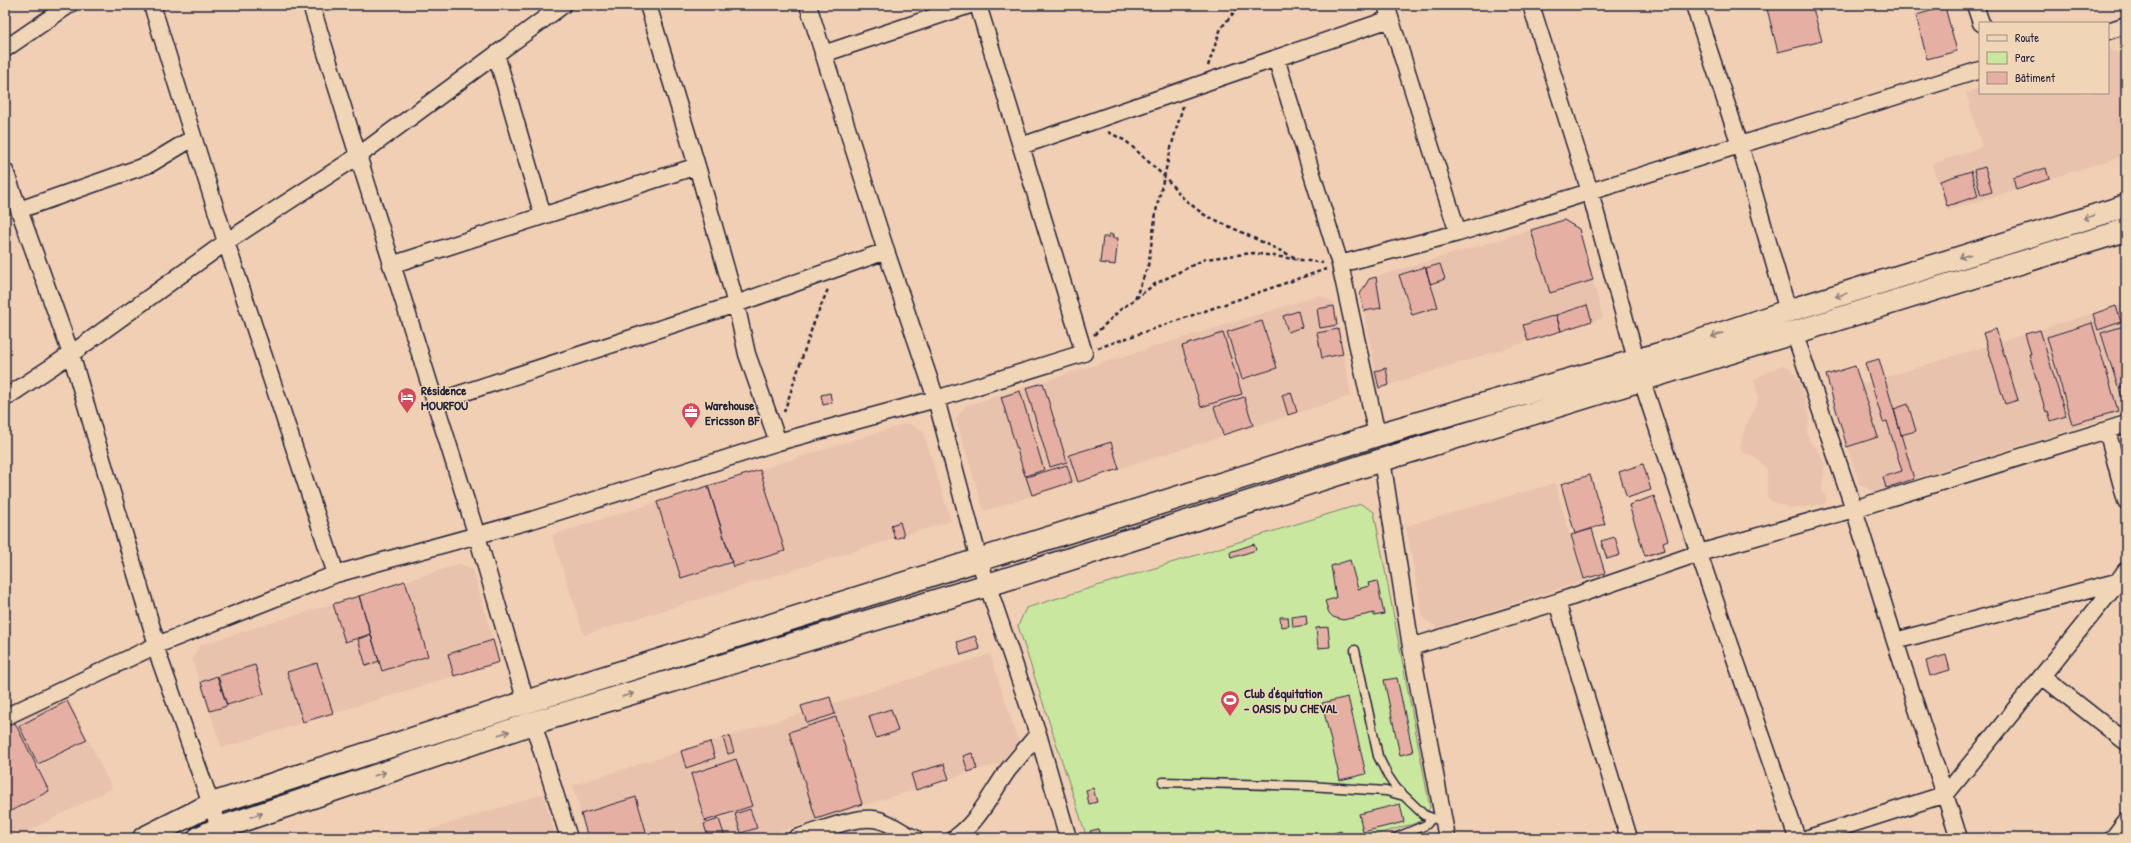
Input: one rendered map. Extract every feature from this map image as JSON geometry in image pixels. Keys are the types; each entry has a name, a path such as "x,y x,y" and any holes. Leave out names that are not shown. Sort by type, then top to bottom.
{"street":[{"path":"5,49 69,5"},
{"path":"152,5 226,242 336,574"},
{"path":"312,5 477,536 526,702"},
{"path":"5,398 72,354 226,242 358,156 563,5"},
{"path":"648,5 697,166 736,304 747,354 770,415 775,435"},
{"path":"808,5 886,250 936,399 979,560 1038,734 1068,838"},
{"path":"824,54 970,5"},
{"path":"5,717 157,645 336,574 477,536 564,510 775,435 936,399 1083,349 978,5"},
{"path":"1531,5 1590,192 1640,371 1699,553 1798,838"},
{"path":"1694,5 1740,145 1788,312"},
{"path":"1975,5 1981,22"},
{"path":"1021,146 1276,58 1388,12 1458,233"},
{"path":"2109,31 2126,25"},
{"path":"496,54 543,216"},
{"path":"1276,58 1340,264 1377,435"},
{"path":"1340,264 1458,233 1979,70"},
{"path":"19,210 150,164 193,138"},
{"path":"392,265 697,166"},
{"path":"5,171 72,354 157,645 155,646 222,833"},
{"path":"199,838 222,833 533,724 988,586 1382,460 1640,371 1788,312 2126,206"},
{"path":"144,838 212,804 526,702 1377,435 1794,332 2126,230"},
{"path":"435,402 736,304 886,250"},
{"path":"1794,332 1854,509 1959,838"},
{"path":"1411,647 1557,602 1699,553 1854,509 2126,424"},
{"path":"2107,430 2126,501"},
{"path":"1382,460 1438,820 1447,838"},
{"path":"1895,641 2123,575"},
{"path":"1808,838 1946,794 2123,575"},
{"path":"1557,602 1629,838"},
{"path":"2042,676 2126,742"},
{"path":"533,724 569,838"},
{"path":"955,838 966,830 991,798 1008,771 1038,734"},
{"path":"796,838 859,819 872,818 883,821 911,837"},
{"path":"2113,838 2126,821"}],"lane":[{"path":"1355,650 1378,756 1388,776 1404,796 1424,815 1438,820"},
{"path":"1163,782 1309,786 1386,791 1404,796"},
{"path":"1395,838 1438,820"}],"path":[{"path":"1135,299 1148,266 1157,206 1184,105 1206,70 1221,28 1240,5"},
{"path":"1084,124 1106,130 1126,142 1164,176 1184,199 1202,214 1302,261"},
{"path":"1083,349 1135,299 1155,284 1205,259 1253,253 1302,261 1340,264"},
{"path":"1083,349 1340,264"},
{"path":"775,435 784,414 825,293 845,266"}],"shaded area":[{"path":"2109,50 2126,58 2126,155 1947,211 1932,164 1982,147 1966,93 1979,88 1979,94 2109,94"},
{"path":"1564,220 1579,229 1603,318 1379,388 1360,294 1369,279"},
{"path":"1320,295 1334,303 1351,396 984,511 956,420 965,406"},
{"path":"2126,303 2126,412 1874,492 1859,484 1831,394"},
{"path":"1782,365 1791,368 1800,383 1809,415 1807,432 1810,442 1819,451 1825,464 1822,489 1827,499 1824,504 1790,508 1771,501 1767,497 1767,468 1755,458 1743,452 1740,448 1745,427 1757,405 1758,396 1754,379"},
{"path":"908,423 923,431 951,521 584,635 552,535"},
{"path":"1555,483 1583,581 1438,628 1423,618 1406,526"},
{"path":"460,564 473,569 499,662 222,748 192,659 200,645"},
{"path":"990,654 1019,743 1013,759 759,838 588,838 573,785"},
{"path":"67,696 112,788 15,838 5,838 5,727"},
{"path":"543,794 556,838 404,838"}],"green space":[{"name":"Club d'équitation - OASIS DU CHEVAL","path":"1361,504 1374,512 1430,807 1420,822 1363,838 1087,838 1018,626 1026,608"}],"building":[{"path":"1766,5 1812,5 1822,41 1778,52"},
{"path":"1945,7 1957,51 1927,59 1916,15"},
{"path":"1985,167 1992,192 1981,195 1974,170"},
{"path":"2046,168 2049,179 2016,190 2013,178"},
{"path":"1971,171 1978,196 1947,206 1940,181"},
{"path":"1564,220 1579,229 1593,280 1550,293 1531,230"},
{"path":"1109,234 1113,235 1112,238 1118,238 1115,265 1100,263 1103,237 1109,237"},
{"path":"1440,264 1445,279 1430,284 1426,268"},
{"path":"1425,267 1438,307 1412,315 1399,275"},
{"path":"1376,277 1381,308 1364,311 1360,294 1369,279"},
{"path":"1587,305 1592,321 1561,331 1556,315"},
{"path":"1334,306 1337,325 1320,328 1317,309"},
{"path":"2116,306 2121,322 2098,330 2093,314"},
{"path":"1298,311 1302,327 1288,332 1283,316"},
{"path":"1556,315 1561,331 1528,341 1523,325"},
{"path":"1262,321 1277,368 1242,379 1227,332"},
{"path":"2092,323 2118,411 2072,424 2047,337"},
{"path":"2124,326 2126,333 2126,384 2118,387 2101,333"},
{"path":"1338,329 1343,354 1322,358 1317,333"},
{"path":"1996,329 2018,400 2005,404 1983,333"},
{"path":"2040,330 2066,416 2051,421 2048,411 2046,412 2029,354 2031,354 2025,334"},
{"path":"1223,333 1242,394 1201,407 1182,346"},
{"path":"1879,359 1914,479 1886,488 1883,477 1902,471 1887,421 1883,422 1865,363"},
{"path":"1855,366 1878,437 1847,447 1826,375"},
{"path":"1386,368 1389,385 1379,388 1375,371"},
{"path":"1043,383 1067,462 1050,467 1026,388"},
{"path":"2126,386 2126,410 2119,388"},
{"path":"1020,391 1044,470 1025,476 1001,397"},
{"path":"1291,392 1297,412 1288,415 1282,395"},
{"path":"830,393 832,403 823,405 821,395"},
{"path":"1244,397 1253,425 1223,435 1214,407"},
{"path":"1908,404 1916,431 1901,435 1894,409"},
{"path":"1111,442 1119,469 1078,482 1069,455"},
{"path":"1643,464 1651,490 1627,498 1619,472"},
{"path":"1067,465 1072,482 1032,495 1026,477"},
{"path":"760,470 785,551 733,567 708,486"},
{"path":"1590,475 1605,524 1575,534 1561,484"},
{"path":"708,486 732,562 681,578 657,502"},
{"path":"1654,496 1668,540 1663,542 1665,550 1645,556 1629,505"},
{"path":"900,522 904,536 895,539 891,525"},
{"path":"1592,529 1605,573 1584,579 1571,535"},
{"path":"1615,537 1620,555 1607,559 1601,541"},
{"path":"1254,544 1256,550 1231,558 1230,552"},
{"path":"1350,560 1358,589 1369,586 1368,583 1377,581 1384,614 1374,616 1374,613 1343,620 1333,617 1329,613 1325,601 1336,598 1331,566"},
{"path":"405,581 428,656 382,671 359,596"},
{"path":"359,596 371,634 345,642 333,604"},
{"path":"1306,615 1307,625 1293,627 1292,617"},
{"path":"1280,617 1288,617 1289,626 1281,627"},
{"path":"1328,627 1330,647 1318,648 1316,628"},
{"path":"371,635 379,661 366,666 358,639"},
{"path":"975,636 980,649 961,655 957,642"},
{"path":"493,640 499,662 454,676 448,654"},
{"path":"1946,655 1950,670 1930,676 1926,661"},
{"path":"317,663 333,713 303,722 287,672"},
{"path":"255,665 264,694 227,705 218,676"},
{"path":"217,676 227,706 210,711 201,682"},
{"path":"1397,678 1413,752 1400,755 1384,680"},
{"path":"830,697 835,714 807,723 801,706"},
{"path":"1348,697 1366,774 1340,780 1322,703"},
{"path":"67,701 87,740 38,764 19,726"},
{"path":"891,709 898,731 876,738 869,716"},
{"path":"836,717 862,804 816,819 789,732"},
{"path":"15,723 49,791 5,814 5,727"},
{"path":"729,736 734,752 728,754 723,738"},
{"path":"710,742 715,758 686,768 681,751"},
{"path":"972,753 977,769 968,772 963,756"},
{"path":"736,759 752,806 705,821 691,774"},
{"path":"944,764 949,779 916,790 911,774"},
{"path":"1093,788 1097,802 1089,804 1086,790"},
{"path":"636,797 648,838 588,838 581,814"},
{"path":"1400,804 1404,822 1363,832 1359,814"},
{"path":"750,809 757,828 741,833 735,814"},
{"path":"719,819 725,837 708,838 704,824"},
{"path":"1098,829 1101,838 1092,838 1090,831"},
{"path":"1341,831 1343,838 1320,837"}],"place":[{"name":"Résidence MOURFOU","path":"407,414"},
{"name":"Warehouse Ericsson BF","path":"691,429"},
{"name":"Club d'équitation - OASIS DU CHEVAL","path":"1230,717"}]}
